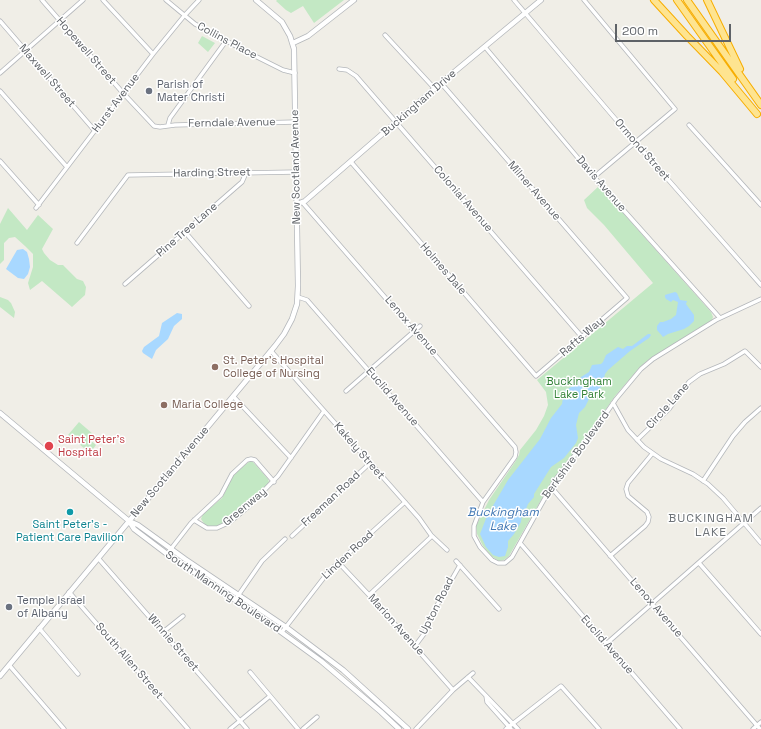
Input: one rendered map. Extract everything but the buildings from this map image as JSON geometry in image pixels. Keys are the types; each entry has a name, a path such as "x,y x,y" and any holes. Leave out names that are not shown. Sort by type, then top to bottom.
{"highway":[{"path":"654,0 722,72 761,119"},
{"path":"677,0 757,114"},
{"path":"688,0 760,103"},
{"path":"707,0 740,69 760,103"}],"street":[{"name":"Hopewell Street","path":"42,0 153,125 160,127 168,125"},
{"path":"0,73 83,0"},
{"path":"103,0 153,54"},
{"name":"Collins Place","path":"166,0 193,23 283,70 295,73"},
{"name":"Hurst Avenue","path":"0,161 38,206 153,54 184,16 200,0"},
{"name":"New Scotland Avenue","path":"0,676 271,351 281,338 294,314 298,297 295,73 293,43 282,22 256,0"},
{"path":"293,43 308,36 354,0"},
{"name":"Ormond Street","path":"514,0 635,142 761,285"},
{"name":"Buckingham Drive","path":"304,203 441,83 541,0"},
{"path":"584,0 675,109 594,176"},
{"name":"Maxwell Street","path":"0,21 95,131"},
{"path":"385,35 435,89"},
{"path":"168,125 170,118 226,41"},
{"name":"Davis Avenue","path":"485,47 594,176 720,318"},
{"name":"Colonial Avenue","path":"339,69 347,70 353,73 582,337"},
{"name":"Milner Avenue","path":"441,83 627,298"},
{"path":"0,91 67,167"},
{"name":"Ferndale Avenue","path":"168,125 295,122"},
{"path":"689,125 761,205"},
{"name":"Holmes Dale","path":"351,162 536,376"},
{"name":"Harding Street","path":"77,243 127,175 296,172"},
{"name":"Pine Tree Lane","path":"125,284 242,182 246,173"},
{"path":"297,204 304,203"},
{"name":"Lenox Avenue","path":"304,203 514,445 516,452"},
{"path":"185,232 249,306"},
{"name":"Euclid Avenue","path":"298,297 307,300 483,502"},
{"name":"Rafts Way","path":"536,376 627,298"},
{"name":"Berkshire Boulevard","path":"516,452 515,457 483,502 476,518 473,530 476,540 482,550 496,563 502,564 511,558 551,487 613,403 636,375 650,362 720,318 761,299"},
{"path":"346,391 420,326"},
{"name":"Kakely Street","path":"271,351 405,502 432,536 447,550"},
{"name":"Circle Lane","path":"637,440 669,408 690,381 704,372 724,364 744,352 747,352 761,367"},
{"path":"234,396 291,458"},
{"path":"613,403 625,425 637,440 652,454 703,481 723,498 761,543"},
{"path":"703,481 733,436 745,422 761,408"},
{"name":"Greenway","path":"194,520 208,528 220,528 248,507 274,482 324,411"},
{"name":"South Manning Boulevard","path":"0,413 129,520 286,627 343,670 408,729"},
{"path":"610,556 648,522 648,513 628,496 626,489 628,483 652,454"},
{"name":"Greenway","path":"167,554 194,520 219,498 234,471 247,459 255,460 274,482"},
{"name":"Freeman Road","path":"292,536 370,463"},
{"name":"Lenox Avenue","path":"551,487 760,729"},
{"name":"Linden Road","path":"282,632 322,580 338,562 405,502"},
{"path":"606,644 761,508"},
{"name":"South Manning Boulevard","path":"129,520 134,529 167,554 282,632 321,661 399,729"},
{"path":"369,595 432,536"},
{"path":"235,600 262,561 285,539"},
{"name":"Euclid Avenue","path":"520,543 680,729"},
{"name":"Winnie Street","path":"98,558 247,729"},
{"path":"456,561 498,609"},
{"name":"Marion Avenue","path":"338,562 453,690"},
{"path":"699,563 761,634"},
{"name":"Upton Road","path":"415,646 424,634 436,607 460,565"},
{"name":"South Allen Street","path":"69,592 188,729"},
{"path":"163,632 184,616"},
{"path":"39,628 78,674"},
{"path":"321,661 324,656"},
{"path":"9,665 64,729"},
{"path":"339,676 343,670"},
{"path":"250,672 298,729"},
{"path":"416,729 453,690 473,673"},
{"path":"468,677 486,696 491,699 518,729"},
{"path":"486,696 487,702 509,728 561,686 599,729"},
{"path":"230,729 270,696"},
{"path":"371,703 375,698"},
{"path":"303,729 317,717"},
{"path":"753,729 761,722"}],"green space":[{"path":"344,0 314,23 303,6 291,13 276,1"},
{"path":"202,36 215,43 208,52 198,43"},
{"name":"Buckingham Lake Park","path":"599,186 711,312 713,317 712,320 648,360 640,367 615,396 583,442 553,479 509,556 504,560 499,561 491,556 483,546 477,534 476,526 489,500 515,462 520,450 536,430 544,416 548,405 546,392 537,380 653,283 604,225 587,208 584,200"},
{"path":"8,208 27,230 38,215 53,229 42,249 44,253 50,260 58,265 63,265 77,279 83,281 86,287 85,295 72,307 42,281 30,290 28,283 33,267 33,254 15,237 9,238 4,243 4,260 0,264 0,224"},
{"path":"0,297 11,303 15,312 14,318 0,307"},
{"path":"79,422 93,434 90,440 96,445 90,453 68,435"},
{"path":"250,461 253,462 268,479 269,482 267,485 223,524 210,527 205,525 201,519 203,514 222,498 234,474"}],"water":[{"path":"23,249 27,252 30,267 28,274 24,279 18,278 6,269 17,250"},
{"path":"675,292 680,300 687,301 686,304 694,315 694,321 684,329 663,337 657,330 657,326 660,322 671,319 676,315 678,302 673,300 671,302 666,299 665,295"},
{"path":"177,313 182,314 182,319 174,326 168,339 156,350 152,359 143,353 142,351 144,347 159,336 162,323"},
{"name":"Buckingham Lake","path":"648,334 651,335 649,338 630,351 605,374 602,386 589,399 585,407 579,413 576,425 578,438 576,443 564,458 551,467 534,494 534,497 522,515 521,522 508,541 505,556 499,557 493,555 486,547 480,534 487,516 508,480 540,439 551,418 562,404 564,391 575,385 581,377 589,372 592,365 601,364 606,355 618,347 623,349 627,346 632,346"}],"place":[{"name":"Parish of Mater Christi","path":"149,91"},
{"name":"St. Peter’s Hospital College of Nursing","path":"215,367"},
{"name":"Maria College","path":"164,405"},
{"name":"Saint Peter's Hospital","path":"49,446"},
{"name":"Saint Peter's - Patient Care Pavilion","path":"70,512"},
{"name":"Temple Israel of Albany","path":"9,607"}],"district":[{"name":"BUCKINGHAM LAKE","path":"711,526"}]}
